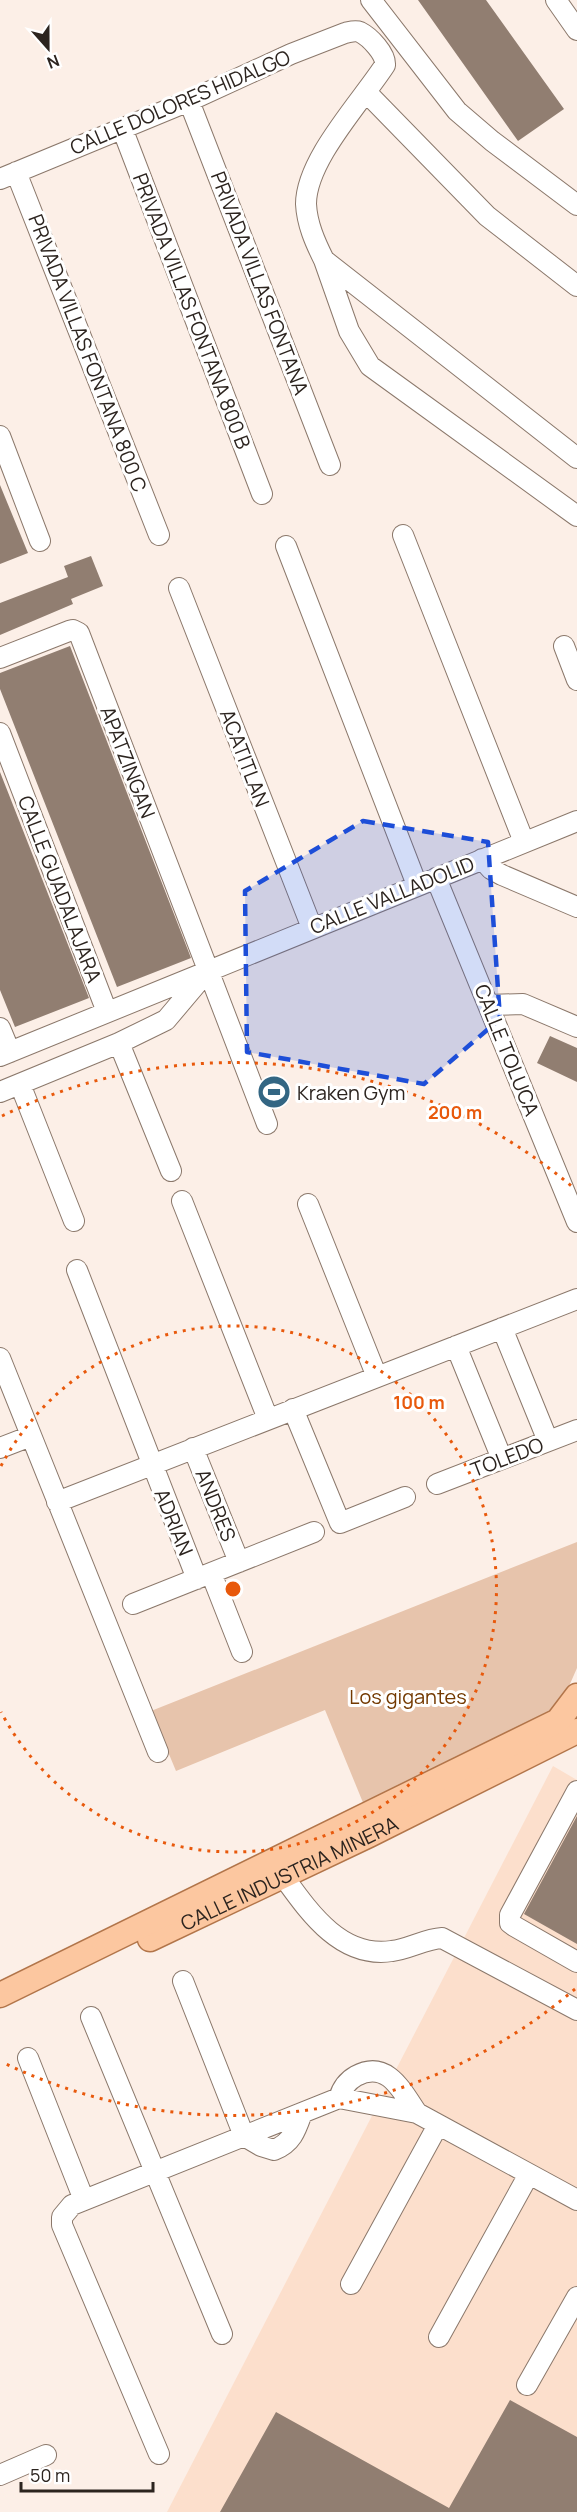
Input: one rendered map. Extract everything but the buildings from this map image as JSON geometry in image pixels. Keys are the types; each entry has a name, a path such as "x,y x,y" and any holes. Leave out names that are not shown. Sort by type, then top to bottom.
{"main road":[{"name":"CALLE INDUSTRIA MINERA","path":"0,1995 558,1721 574,1695"},
{"name":"CALLE INDUSTRIA MINERA","path":"0,2013 574,1732"}],"street":[{"path":"371,0 449,102 472,125 577,205"},
{"path":"556,0 577,30"},
{"name":"CALLE DOLORES HIDALGO","path":"8,175 189,101 327,40 354,31 361,32 384,55 385,59 385,65 367,93"},
{"path":"577,286 487,216 367,93 321,155 309,186 306,202 308,220 349,331 370,366 577,516"},
{"name":"PRIVADA VILLAS FONTANA","path":"189,101 330,465"},
{"name":"PRIVADA VILLAS FONTANA 800 B","path":"122,128 262,494"},
{"name":"PRIVADA VILLAS FONTANA 800 C","path":"8,175 159,535"},
{"path":"324,260 577,458"},
{"path":"0,436 40,541"},
{"path":"403,536 524,842"},
{"path":"286,546 417,885"},
{"name":"ACATITLAN","path":"179,588 312,928"},
{"name":"APATZINGAN","path":"0,658 73,630 79,633 267,1124"},
{"path":"564,646 577,680"},
{"name":"CALLE GUADALAJARA","path":"0,733 107,1012"},
{"name":"CALLE VALLADOLID","path":"5,1054 577,821"},
{"path":"482,859 502,875 577,907"},
{"name":"CALLE TOLUCA","path":"436,878 577,1222"},
{"name":"CALLE VALLADOLID","path":"0,1092 119,1043 165,1020 208,970"},
{"path":"489,1005 523,1004 577,1027"},
{"path":"0,1028 5,1054"},
{"path":"119,1043 171,1171"},
{"path":"20,1084 74,1221"},
{"path":"182,1201 268,1419"},
{"path":"308,1204 377,1377"},
{"name":"ADRIAN","path":"76,1270 151,1464 242,1652"},
{"path":"57,1502 577,1299"},
{"path":"502,1328 548,1441"},
{"path":"456,1346 502,1459"},
{"path":"0,1358 158,1752"},
{"path":"294,1409 340,1523 405,1497"},
{"name":"TOLEDO","path":"437,1484 577,1430"},
{"path":"0,1448 31,1436"},
{"name":"ANDRES","path":"193,1448 239,1562"},
{"path":"133,1604 315,1532"},
{"path":"574,1695 568,1723 574,1732"},
{"path":"577,1791 509,1919 514,1926 577,1962"},
{"path":"283,1876 315,1917 340,1940 354,1947 368,1951 389,1952 442,1938 577,2010"},
{"path":"183,1981 244,2136"},
{"path":"91,2017 222,2334"},
{"path":"28,2058 84,2200"},
{"path":"339,2098 341,2090 353,2077 377,2070 393,2079 417,2113"},
{"path":"159,2454 62,2225 65,2211 84,2200 339,2098 417,2113 577,2200"},
{"path":"351,2284 438,2125"},
{"path":"439,2337 529,2174"},
{"path":"527,2385 577,2297"},
{"path":"0,2475 46,2455"}],"highlighted area":[{"path":"363,821 488,842 500,1019 424,1084 247,1052 245,891"}],"shaded area":[{"path":"553,1766 577,1780 577,2512 167,2512"}],"green space":[{"name":"Los gigantes","path":"577,1542 577,1668 555,1718 364,1805 325,1710 176,1771 151,1711"}],"place":[{"name":"Kraken Gym","path":"274,1092"}]}
